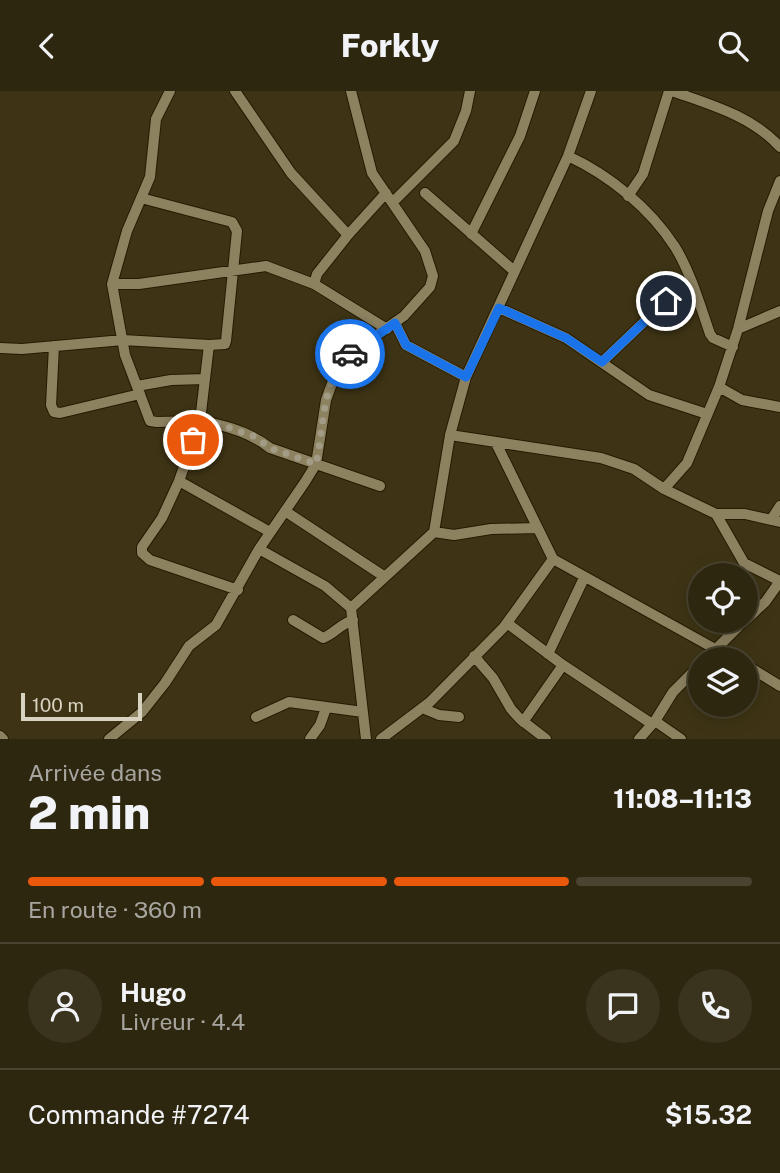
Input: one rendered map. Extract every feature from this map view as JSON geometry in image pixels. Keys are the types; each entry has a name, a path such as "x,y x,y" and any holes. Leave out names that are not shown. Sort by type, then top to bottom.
{"street":[{"path":"170,91 156,119 150,177 127,231 112,284 125,355 150,421 200,421 218,424 256,437 270,448 380,486"},
{"path":"235,91 291,173 348,235"},
{"path":"109,739 142,712 165,683 180,656 216,625 259,549 316,464 326,400 339,364 391,326 430,287 433,276 425,251 372,173 351,91"},
{"path":"314,284 317,274 348,235 454,141 466,111 470,91"},
{"path":"471,234 520,135 536,91"},
{"path":"351,608 434,532 450,435 466,377 499,308 513,270 568,156 591,91"},
{"path":"628,196 643,174 671,91 736,114 769,135 780,147"},
{"path":"568,156 595,169 655,220 675,248 710,334 733,347"},
{"path":"664,489 687,463 719,387 733,347 768,211 780,181"},
{"path":"425,193 513,270"},
{"path":"0,348 22,349 123,340 225,344 237,231 232,222 141,198"},
{"path":"112,284 139,284 266,266 314,284 391,326 406,345 466,377"},
{"path":"602,362 666,301 691,282"},
{"path":"499,308 566,338 649,395 707,414"},
{"path":"738,329 780,311"},
{"path":"209,345 200,421 179,481 162,518 142,547 142,553 150,560 238,590"},
{"path":"54,346 51,405 54,412 60,414 171,380 205,379"},
{"path":"719,387 742,400 780,407"},
{"path":"450,435 601,458 634,469 664,489 716,515 745,514 776,521 780,506"},
{"path":"496,443 553,559 708,647"},
{"path":"179,481 270,532"},
{"path":"285,511 385,577"},
{"path":"716,515 744,563 780,581 758,609"},
{"path":"434,532 454,535 491,529 538,528"},
{"path":"259,549 324,586 351,608 366,739"},
{"path":"381,739 422,708 507,623 553,559"},
{"path":"548,654 584,578"},
{"path":"293,620 323,638 340,625 353,620"},
{"path":"507,623 563,665 681,739"},
{"path":"719,647 733,633"},
{"path":"474,656 493,678 511,709 546,739"},
{"path":"523,722 563,665"},
{"path":"758,672 780,685"},
{"path":"639,739 673,692 688,677"},
{"path":"256,717 289,702 363,712"},
{"path":"310,739 320,725 326,708"},
{"path":"422,708 439,715 459,717"}],"way so far":[{"path":"193,440 200,421 218,424 256,437 270,448 316,464 326,400 339,364 350,354"}],"route":[{"path":"350,354 395,323 406,345 466,377 499,308 566,338 602,362 666,301"}]}
